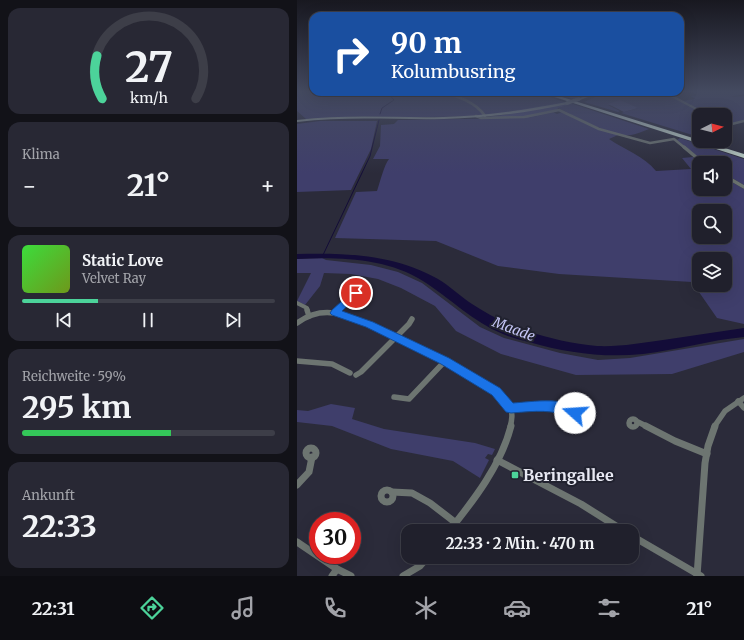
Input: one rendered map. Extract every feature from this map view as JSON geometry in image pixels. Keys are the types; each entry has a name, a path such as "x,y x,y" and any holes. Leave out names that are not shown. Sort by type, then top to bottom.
{"highway":[{"path":"629,119 744,154"},
{"path":"634,119 692,137"},
{"path":"726,148 744,154"}],"street":[{"path":"297,122 318,119"},
{"path":"578,119 599,129 651,143 674,139 695,156"},
{"path":"732,123 744,121"},
{"path":"732,180 744,187"},
{"path":"335,313 356,293"},
{"path":"297,303 307,308 309,316"},
{"path":"297,324 309,316 317,313 335,313 369,324 445,361 496,392 511,408 512,420 509,434 497,460 456,523 430,503 412,493 392,492"},
{"path":"297,361 318,361 346,369 353,374 361,372 409,324 412,319"},
{"path":"395,397 409,399 445,361"},
{"path":"699,575 699,533 707,454 713,430 718,420 726,411 741,399 744,408"},
{"path":"511,408 542,406 561,407 567,410"},
{"path":"638,422 675,441 707,454"},
{"path":"297,485 309,472 312,457"},
{"path":"497,460 581,504 613,524"},
{"path":"639,540 699,575"},
{"path":"297,542 337,569 351,576"},
{"path":"403,576 422,564"},
{"path":"332,576 337,569"}],"shaded area":[{"path":"577,119 598,129 618,135 609,139 646,161 656,171 691,169 682,158 692,157 692,196 732,196 732,182 744,189 744,324 717,318 699,292 732,292 732,252 692,252 692,282 559,274 498,266 436,241 335,238 356,192 377,191 389,159 373,159 380,146 381,125 394,124 398,120"},
{"path":"580,119 618,119 649,129 631,135 623,135 594,126"},
{"path":"640,119 692,119 692,135"},
{"path":"732,119 744,119 744,121 732,123"},
{"path":"320,121 377,121 371,149 351,190 297,192 297,124"},
{"path":"680,138 692,142 692,148 710,148 744,159 744,185 732,178 732,156 696,156 677,140"},
{"path":"322,258 326,260 371,265 398,272 422,283 480,327 504,338 560,353 598,360 630,358 744,339 744,352 672,374 576,375 501,354 456,331 435,306 401,288 378,279 351,274 324,273 320,286 305,305 297,301 311,273 297,273 297,259"},
{"path":"331,404 355,408 352,419 384,429 475,443 495,449 492,455 488,454 485,458 489,460 480,478 453,461 391,449 332,426 297,422 297,410 308,411"}],"water":[{"name":"Maade","path":"297,254 352,255 404,264 438,279 472,304 519,329 570,342 597,346 622,345 744,328 744,337 643,354 600,355 571,352 513,338 492,329 409,273 378,263 362,261 329,258 297,259"}],"waterway":[{"path":"323,255 370,156 379,120"}],"place":[{"name":"Beringallee","path":"515,475"}],"route":[{"path":"356,293 335,313 369,324 445,361 496,392 511,408 542,406 561,407 567,410 574,410 575,413"}]}
